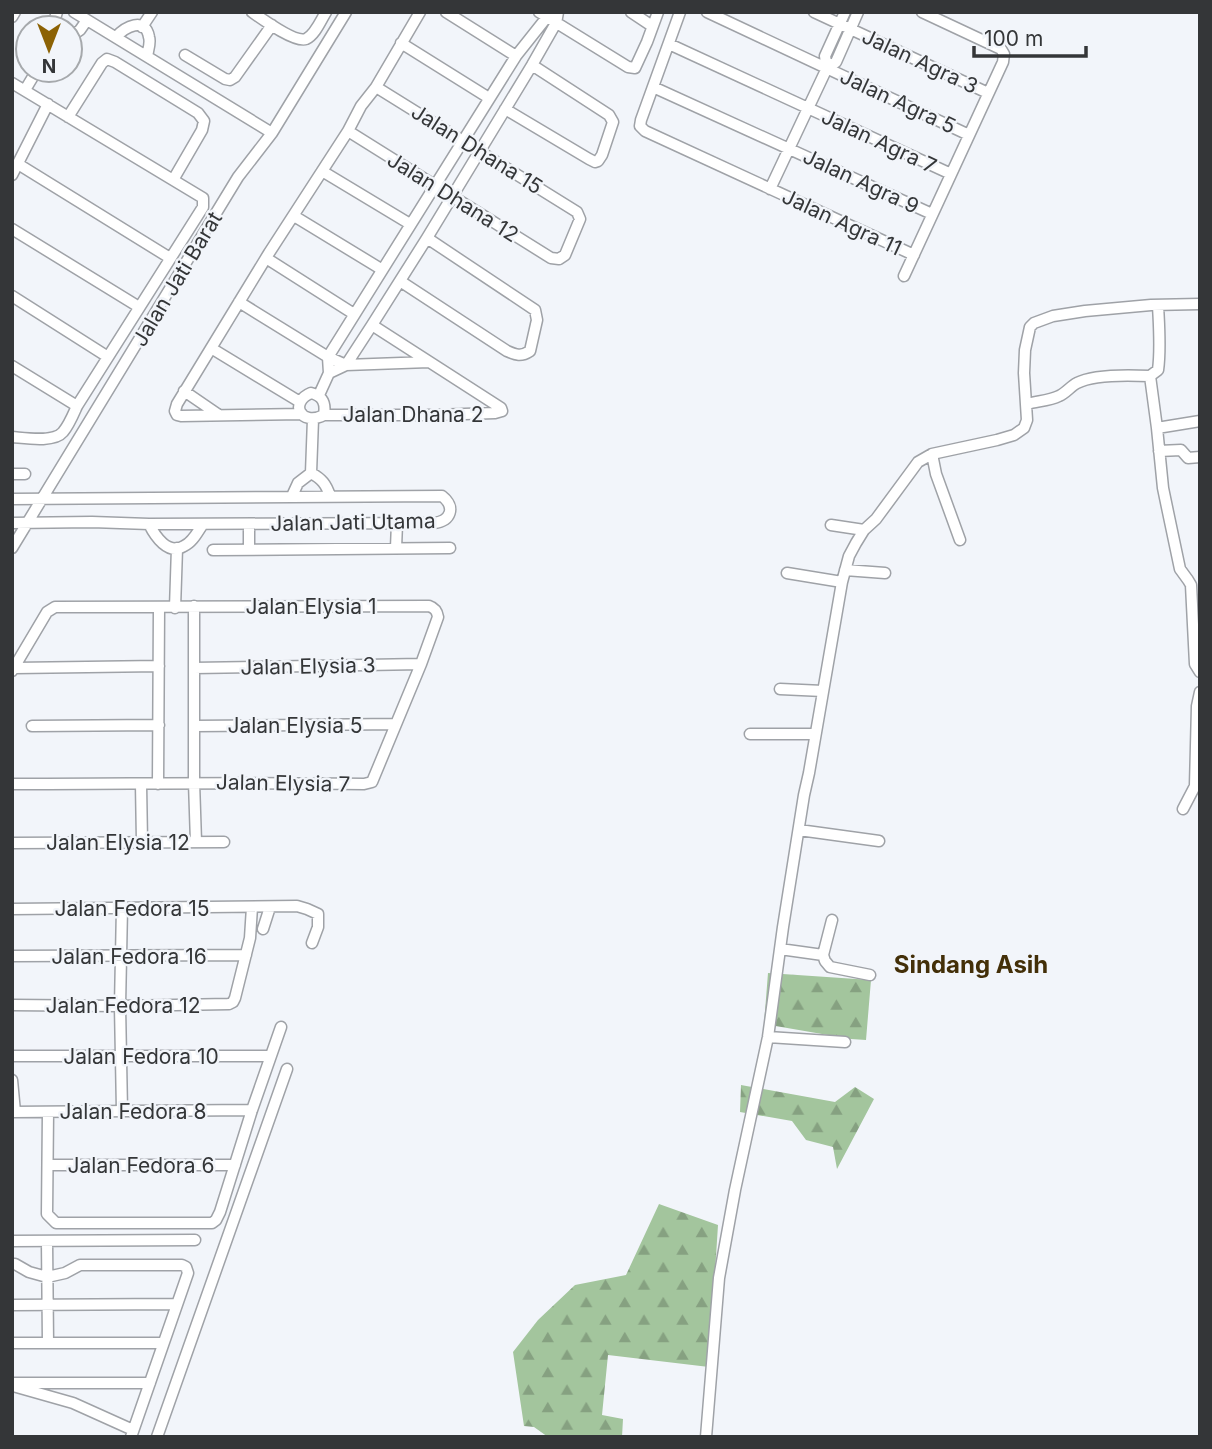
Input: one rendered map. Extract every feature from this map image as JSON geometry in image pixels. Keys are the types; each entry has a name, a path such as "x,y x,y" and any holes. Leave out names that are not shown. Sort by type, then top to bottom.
{"street":[{"path":"12,18 15,12"},
{"path":"74,12 272,133"},
{"path":"142,27 152,12"},
{"path":"252,12 297,40 306,39 313,34 326,12"},
{"name":"Jalan Jati Barat","path":"12,548 238,177 272,133 346,12"},
{"path":"302,414 177,415 175,411 184,391 348,131 361,106 376,87 419,12"},
{"path":"446,12 516,56"},
{"path":"631,12 652,26"},
{"path":"552,15 628,67 635,68 658,12"},
{"path":"653,87 680,12"},
{"name":"Jalan Agra 5","path":"707,12 969,135"},
{"name":"Jalan Agra 3","path":"814,12 989,93"},
{"path":"827,68 825,56 845,12"},
{"path":"771,188 827,68 836,62 858,12"},
{"path":"904,276 1003,62 1004,54 1001,49 922,12"},
{"path":"319,395 329,373 328,357 354,314 516,56 552,15"},
{"path":"346,365 428,238 532,65 552,15"},
{"path":"84,24 87,20"},
{"path":"185,55 230,80 235,77 272,25"},
{"path":"116,37 129,26 142,27 149,37 147,56"},
{"path":"401,43 489,98"},
{"name":"Jalan Agra 7","path":"669,44 951,174"},
{"path":"68,117 102,63 107,59 115,62 198,113 204,121 202,130 173,180"},
{"path":"505,108 595,162 602,155 612,122 609,115 532,65"},
{"path":"12,83 203,198 203,207 77,406 63,433 47,439 12,437"},
{"path":"25,90 29,84"},
{"name":"Jalan Dhana 15","path":"376,87 577,212 580,219 577,228 565,255 559,259"},
{"name":"Jalan Agra 11","path":"653,87 641,120 640,126 645,131 914,255"},
{"name":"Jalan Agra 9","path":"653,87 932,214"},
{"path":"12,176 48,104"},
{"name":"Jalan Dhana 12","path":"348,131 551,258 559,259"},
{"path":"18,164 170,258"},
{"path":"323,171 410,224"},
{"path":"294,216 382,269"},
{"path":"12,229 139,307"},
{"path":"400,281 507,351 524,355 530,351 537,320 535,310 428,238"},
{"path":"266,258 354,314"},
{"path":"12,296 108,357"},
{"path":"239,302 328,357 346,365"},
{"path":"706,1437 719,1278 768,1037 815,734 849,556 864,530 876,519 914,466 932,454 1014,435 1024,428 1027,420 1024,390 1025,350 1030,327 1034,323 1054,316 1085,311 1200,304"},
{"path":"1027,404 1053,399 1077,383 1090,379 1150,376 1158,370 1158,305"},
{"path":"372,325 429,362"},
{"path":"211,348 300,402"},
{"path":"329,373 346,365 429,362"},
{"name":"Jalan Dhana 2","path":"324,415 457,415 502,411 429,362"},
{"path":"12,366 77,406"},
{"path":"1150,376 1163,488 1180,569 1191,586 1195,664 1200,672"},
{"path":"184,391 220,415"},
{"path":"311,393 319,395 324,401 324,415 307,418 299,408 300,402 304,396 311,393"},
{"path":"311,473 313,419"},
{"path":"1157,428 1200,421"},
{"path":"1159,451 1181,450 1188,458 1200,457"},
{"path":"932,454 936,474 960,540"},
{"path":"311,473 326,484 330,496"},
{"path":"292,496 298,483 311,473"},
{"path":"12,474 24,474"},
{"name":"Jalan Jati Utama","path":"12,499 442,496 451,509 444,522 12,523"},
{"path":"396,548 397,523"},
{"path":"149,524 162,543 177,548 187,545 203,524"},
{"path":"249,524 249,549"},
{"path":"831,525 864,530"},
{"path":"175,608 177,548"},
{"path":"213,550 450,548"},
{"path":"845,570 885,573"},
{"path":"787,573 842,582"},
{"path":"194,606 196,842"},
{"name":"Jalan Elysia 1","path":"13,669 47,612 55,607 429,606 437,611 438,617 421,664"},
{"path":"158,784 159,608"},
{"path":"396,724 421,664"},
{"name":"Jalan Elysia 3","path":"194,668 421,664"},
{"path":"13,669 159,666"},
{"path":"780,689 823,691"},
{"path":"1183,808 1195,786 1197,706 1200,692"},
{"name":"Jalan Elysia 5","path":"195,726 396,724"},
{"name":"Jalan Elysia 7","path":"12,784 364,784 372,782 396,724"},
{"path":"32,726 159,725"},
{"path":"750,734 815,734"},
{"path":"141,784 142,842"},
{"path":"799,830 879,841"},
{"name":"Jalan Elysia 12","path":"12,843 224,842"},
{"name":"Jalan Fedora 15","path":"12,909 297,906 318,914 318,927 312,943"},
{"path":"122,907 122,1111"},
{"path":"246,955 252,907"},
{"path":"263,929 270,907"},
{"path":"832,920 823,955 825,961 830,967 870,975"},
{"path":"780,949 823,955"},
{"name":"Jalan Fedora 16","path":"12,956 246,955"},
{"name":"Jalan Fedora 12","path":"12,1005 229,1004 233,1002 246,955"},
{"path":"48,1112 47,1214 56,1223 212,1223 220,1212 269,1056 281,1027"},
{"path":"768,1037 845,1042"},
{"name":"Jalan Fedora 10","path":"12,1056 269,1056"},
{"path":"157,1437 287,1069"},
{"path":"12,1080 14,1112"},
{"name":"Jalan Fedora 8","path":"14,1112 252,1110"},
{"name":"Jalan Fedora 6","path":"48,1165 234,1165"},
{"path":"12,1241 195,1240"},
{"path":"47,1241 48,1343"},
{"path":"12,1264 47,1277 65,1273 80,1265 182,1265 188,1273 132,1433 73,1403 12,1384"},
{"path":"12,1305 177,1304"},
{"path":"12,1343 163,1343"},
{"path":"12,1384 150,1383"}],"green space":[{"path":"768,973 871,980 866,1040 764,1024"},
{"path":"741,1085 835,1102 855,1087 874,1099 837,1169 833,1147 806,1140 792,1121 740,1112"},
{"path":"659,1204 718,1225 709,1367 608,1355 602,1415 623,1419 622,1437 548,1437 534,1427 524,1426 513,1352 538,1320 575,1285 626,1275"}],"district":[{"name":"Sindang Asih","path":"971,964"}]}
